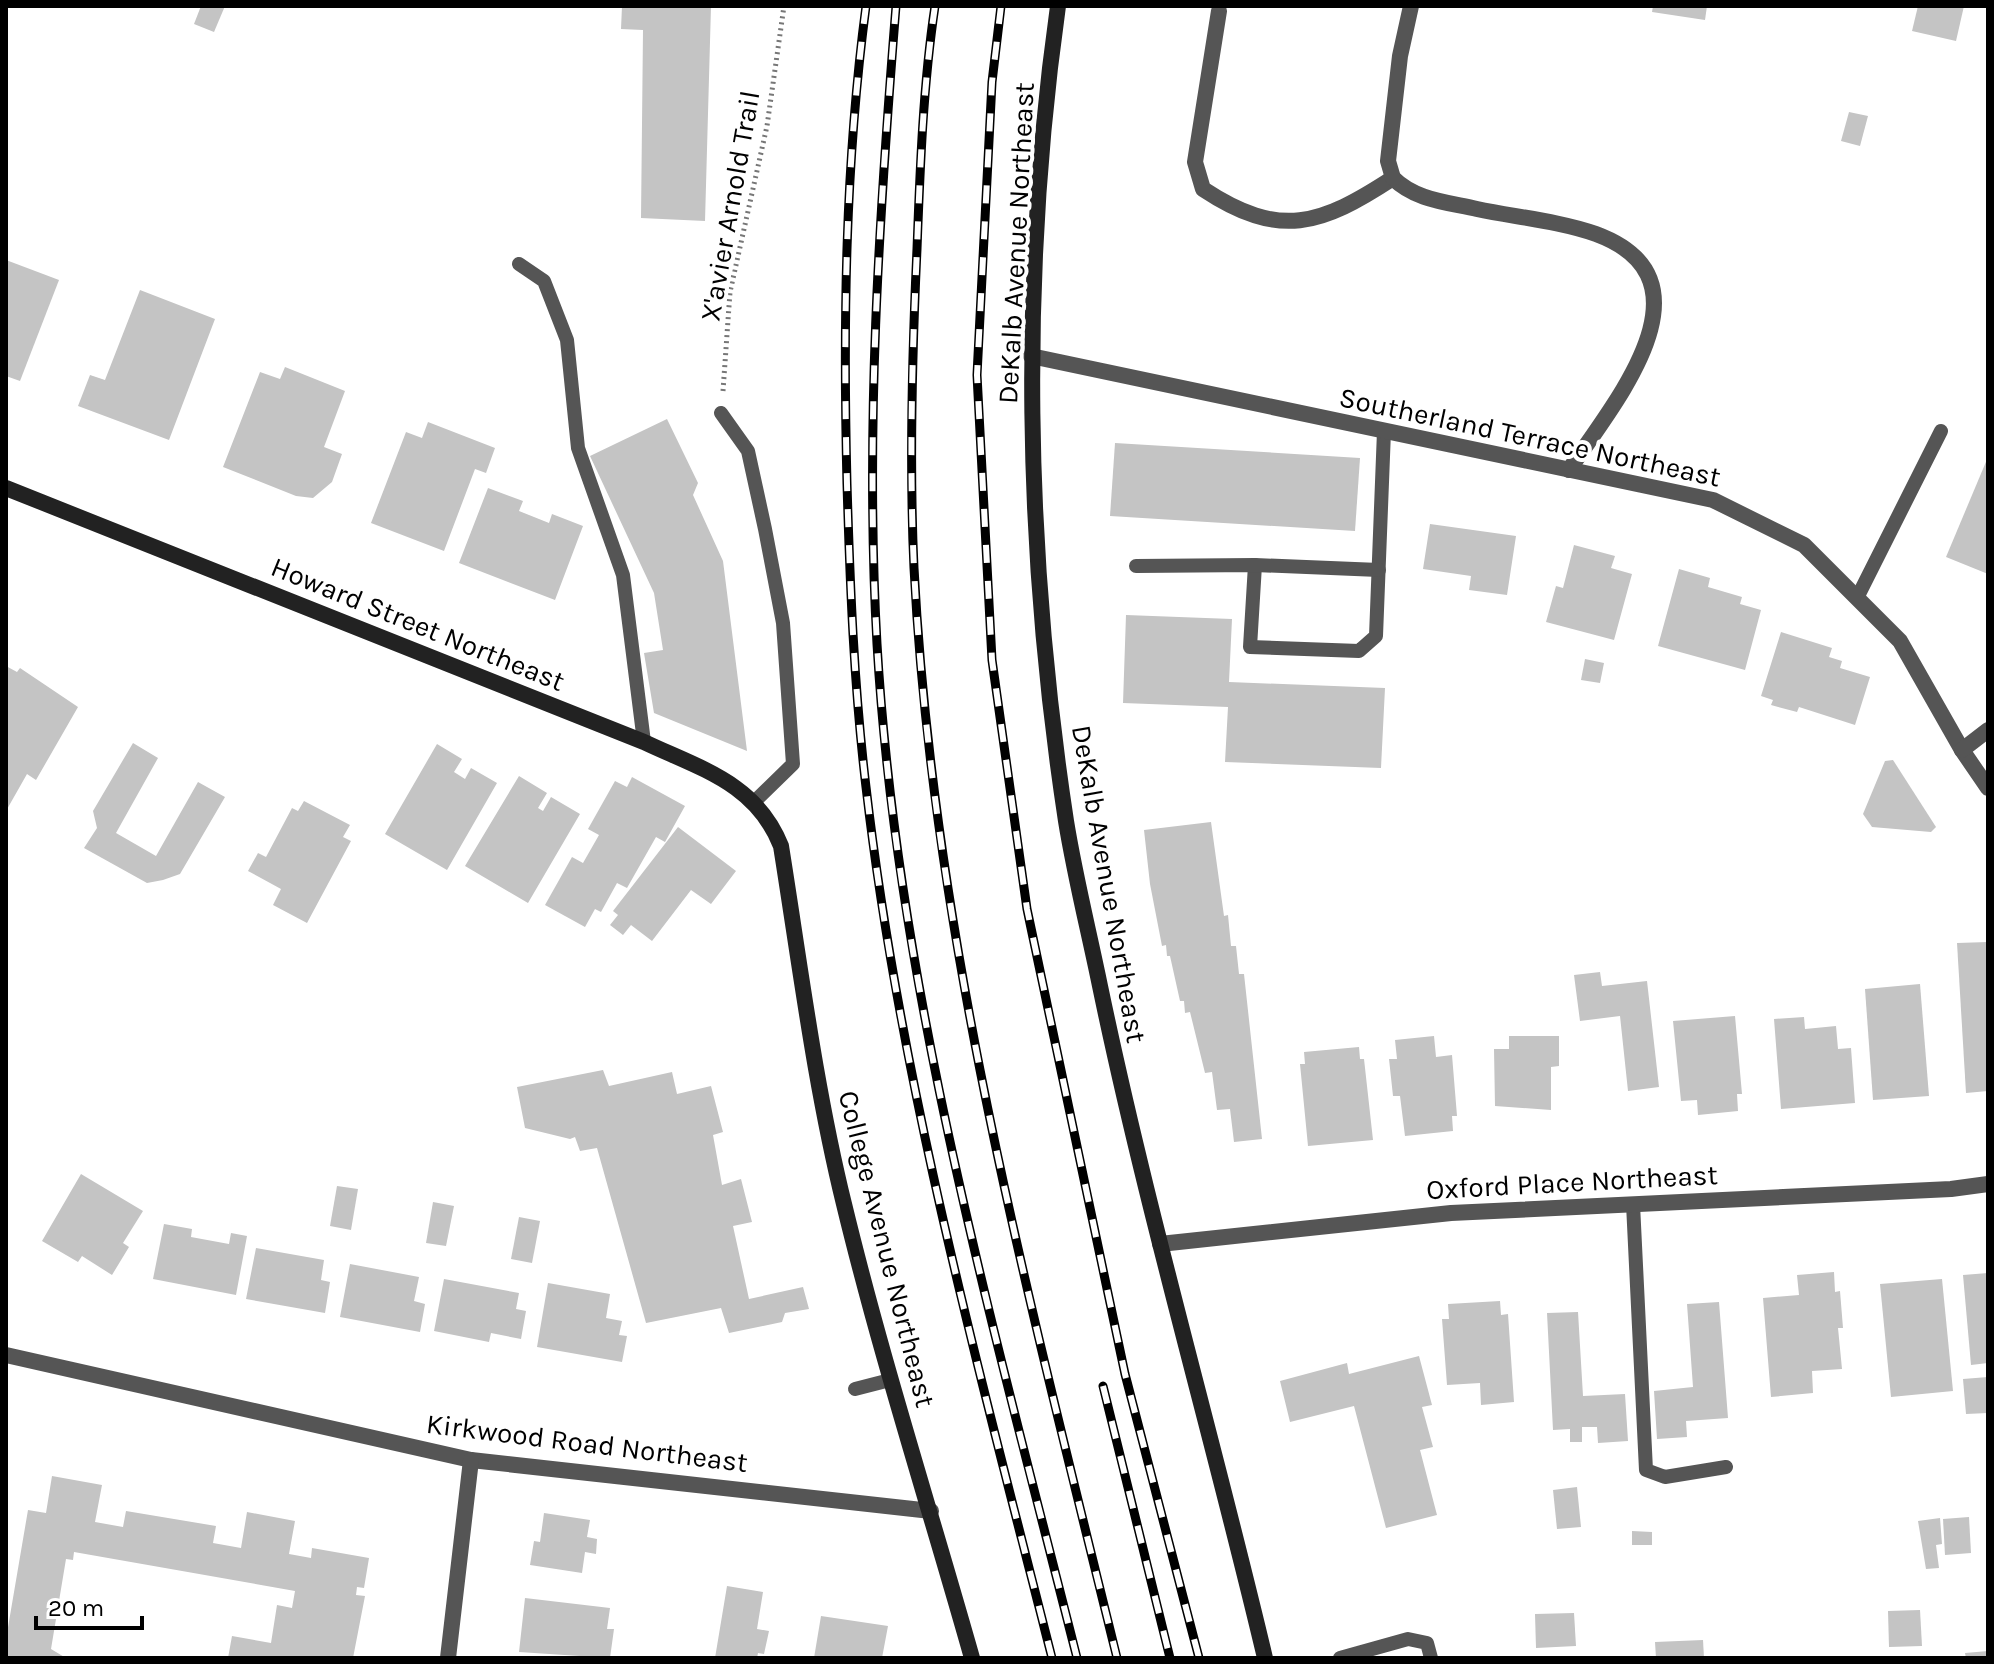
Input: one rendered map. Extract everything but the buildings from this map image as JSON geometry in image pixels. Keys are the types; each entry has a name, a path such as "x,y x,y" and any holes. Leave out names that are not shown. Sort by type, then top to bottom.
{"street":[{"name":"DeKalb Avenue Northeast","path":"1058,6 1039,172 1031,356 1037,529 1048,678 1067,825 1124,1101 1265,1658"},
{"path":"1411,6 1400,56 1388,161 1393,178 1418,196 1594,233 1632,254 1646,270 1654,289 1655,313 1650,335 1626,386 1569,470"},
{"path":"1219,11 1195,162 1203,189 1233,209 1294,222 1319,219 1349,207 1393,178"},
{"name":"Southerland Terrace Northeast","path":"1031,356 1713,500 1804,545 1900,641 1962,750 1988,788"},
{"name":"Howard Street Northeast","path":"6,488 644,742 729,782 755,801 771,822 781,846"},
{"path":"1962,750 1988,730"},
{"name":"College Avenue Northeast","path":"781,846 811,1036 843,1201 890,1380 972,1658"},
{"name":"Oxford Place Northeast","path":"1160,1244 1451,1213 1951,1189 1988,1184"},
{"name":"Kirkwood Road Northeast","path":"6,1355 471,1460 931,1511"},
{"path":"448,1658 471,1460"}],"lane":[{"path":"519,264 544,281 567,340 578,448 623,575 644,742"},
{"path":"721,413 748,451 783,623 793,764 755,801"},
{"path":"1255,565 1250,647 1359,651 1376,636 1384,431"},
{"path":"1857,598 1941,431"},
{"path":"1136,566 1255,565 1379,570"},
{"path":"1633,1204 1646,1470 1665,1477 1726,1467"},
{"path":"855,1389 890,1380"},
{"path":"1340,1658 1408,1639 1427,1643 1431,1658"}],"path":[{"name":"X'avier Arnold Trail","path":"721,413 730,292 767,126 784,6"}],"railway":[{"path":"866,6 850,185 845,364 851,598 866,787 899,1007 944,1225 1052,1658"},
{"path":"896,6 879,245 873,405 877,644 888,773 905,901 953,1156 1077,1658"},
{"path":"935,6 921,158 912,409 914,568 925,707 941,844 963,981 990,1118 1019,1253 1117,1658"},
{"path":"1001,6 992,82 977,375 992,660 1027,909 1125,1374 1199,1658"},
{"path":"1103,1386 1170,1658"}]}
